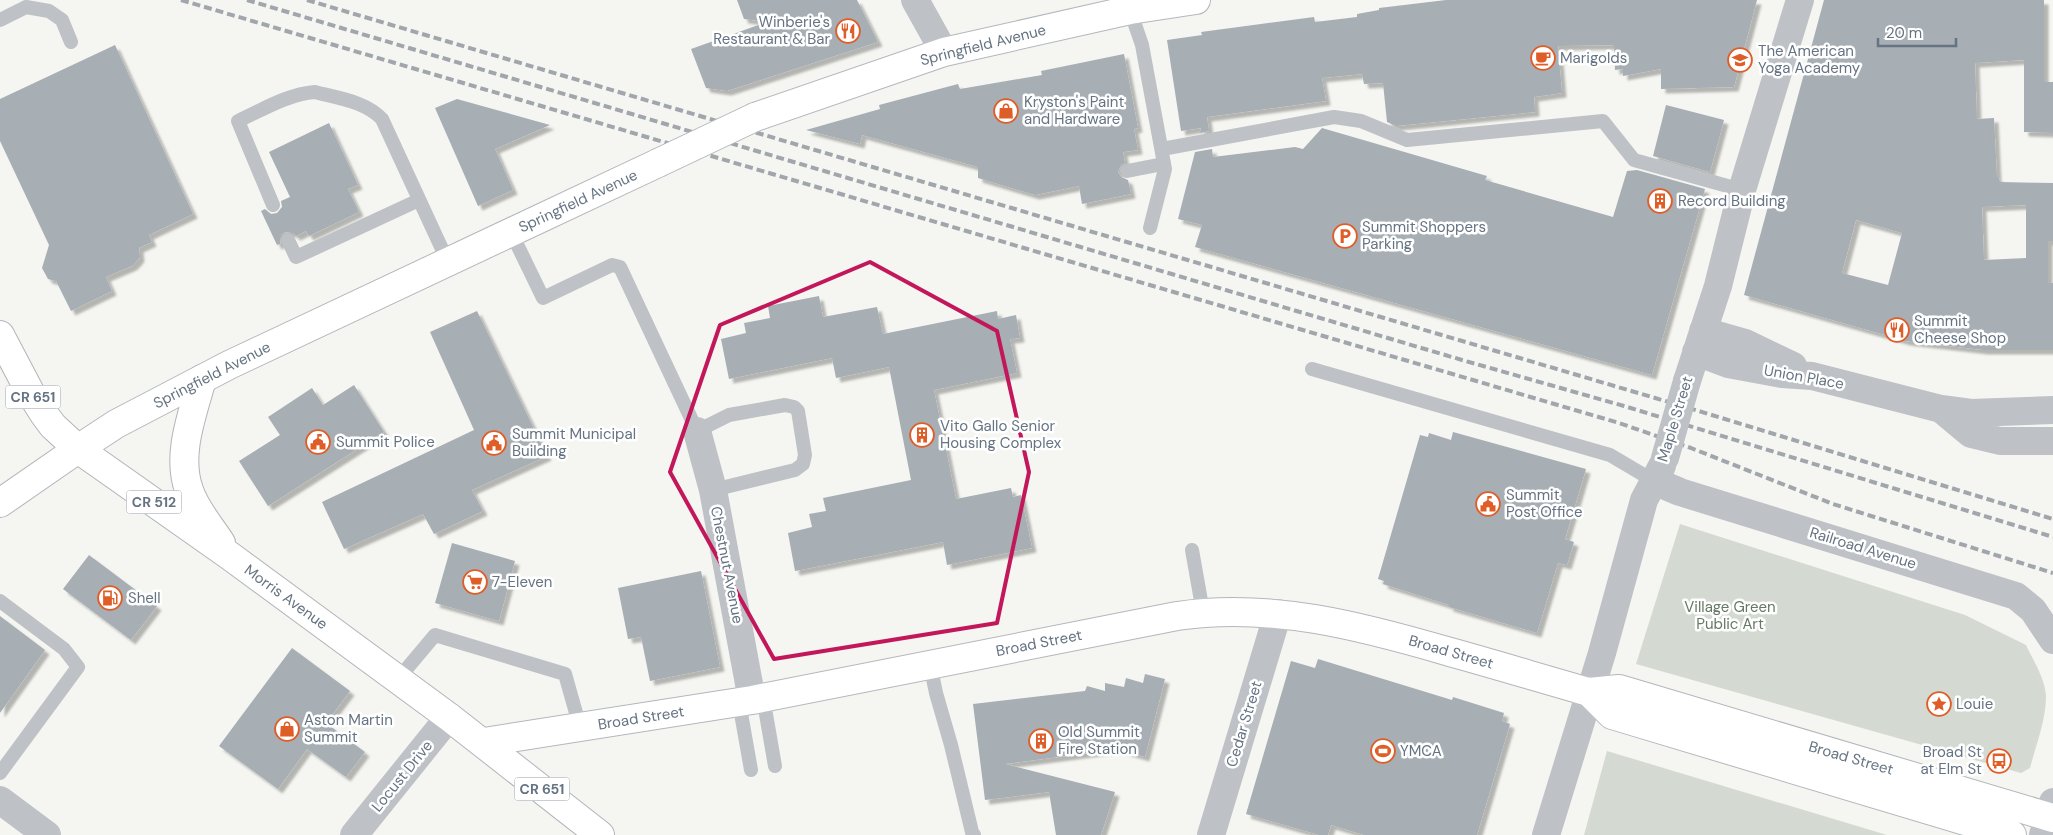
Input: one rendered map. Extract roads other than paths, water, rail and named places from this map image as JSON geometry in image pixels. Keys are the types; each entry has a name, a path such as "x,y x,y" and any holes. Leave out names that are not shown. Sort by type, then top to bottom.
{"main road":[{"name":"Springfield Avenue","path":"0,503 116,424 202,379 755,117 944,52 1130,10 1196,0"},
{"name":"Morris Avenue","path":"1,340 44,414 53,426 78,449 230,556 484,742 600,835"},
{"path":"202,379 187,433 186,470 188,489 196,505 230,556"},
{"name":"Broad Street","path":"484,742 751,700 1203,612 1278,613 1329,621 1390,634 1589,692 1619,690 2049,818"},
{"name":"Broad Street","path":"1589,692 1612,715 2012,835"}],"street":[{"path":"915,0 944,52"},
{"name":"Maple Street","path":"1546,835 1602,653 1644,500 1660,469 1718,286 1742,190 1800,0"},
{"name":"Union Place","path":"1699,342 1745,343 1812,376 1941,409 1971,413 2053,410"},
{"name":"Union Place","path":"1941,409 1971,434 2000,441 2053,440"},
{"name":"Chestnut Avenue","path":"698,431 713,490 751,700"},
{"name":"Railroad Avenue","path":"1660,469 1680,492 2016,596 2034,610 2053,640"},
{"name":"Cedar Street","path":"1211,835 1278,613"},
{"name":"Locust Drive","path":"354,835 449,717"},
{"path":"1,803 47,835"}],"lane":[{"path":"0,20 26,7 49,11 62,20 71,42"},
{"path":"1130,10 1142,45 1165,169 1150,228"},
{"path":"273,205 238,121 293,96 315,92 364,106 374,110 382,119 448,262"},
{"path":"1162,149 1334,117 1361,121 1407,140 1603,121 1634,160 1742,190"},
{"path":"1126,171 1163,164"},
{"path":"288,240 296,257 419,200"},
{"path":"512,232 543,298 612,265 620,267 698,431 729,415 785,405 794,407 800,417 805,455 803,464 795,470 713,490"},
{"path":"1312,369 1660,469"},
{"path":"1192,550 1203,612"},
{"path":"0,601 64,649 78,668 0,773"},
{"path":"398,679 435,635 565,674 580,727"},
{"path":"930,664 974,835"},
{"path":"751,700 775,766"},
{"path":"751,700 751,770"}],"railway":[{"path":"181,0 1619,423 1691,448 1833,504 2053,573"},
{"path":"247,0 1462,360 1624,406 2053,537"},
{"path":"307,0 1689,408 2053,519"}],"place":[{"name":"Winberie's Restaurant & Bar","path":"848,31"},
{"name":"Marigolds","path":"1543,58"},
{"name":"The American Yoga Academy","path":"1740,60"},
{"name":"Kryston's Paint and Hardware","path":"1006,111"},
{"name":"Record Building","path":"1660,201"},
{"name":"Summit Shoppers Parking","path":"1345,236"},
{"name":"Summit Cheese Shop","path":"1897,330"},
{"name":"Vito Gallo Senior Housing Complex","path":"922,435"},
{"name":"Summit Police","path":"318,442"},
{"name":"Summit Municipal Building","path":"494,443"},
{"name":"Summit Post Office","path":"1488,504"},
{"name":"7-Eleven","path":"475,582"},
{"name":"Shell","path":"110,598"},
{"name":"Louie","path":"1939,704"},
{"name":"Aston Martin Summit","path":"287,729"},
{"name":"Old Summit Fire Station","path":"1041,741"},
{"name":"YMCA","path":"1383,751"},
{"name":"Broad St at Elm St","path":"1999,761"}],"park label":[{"name":"Village Green Public Art","path":"1730,616"}]}
